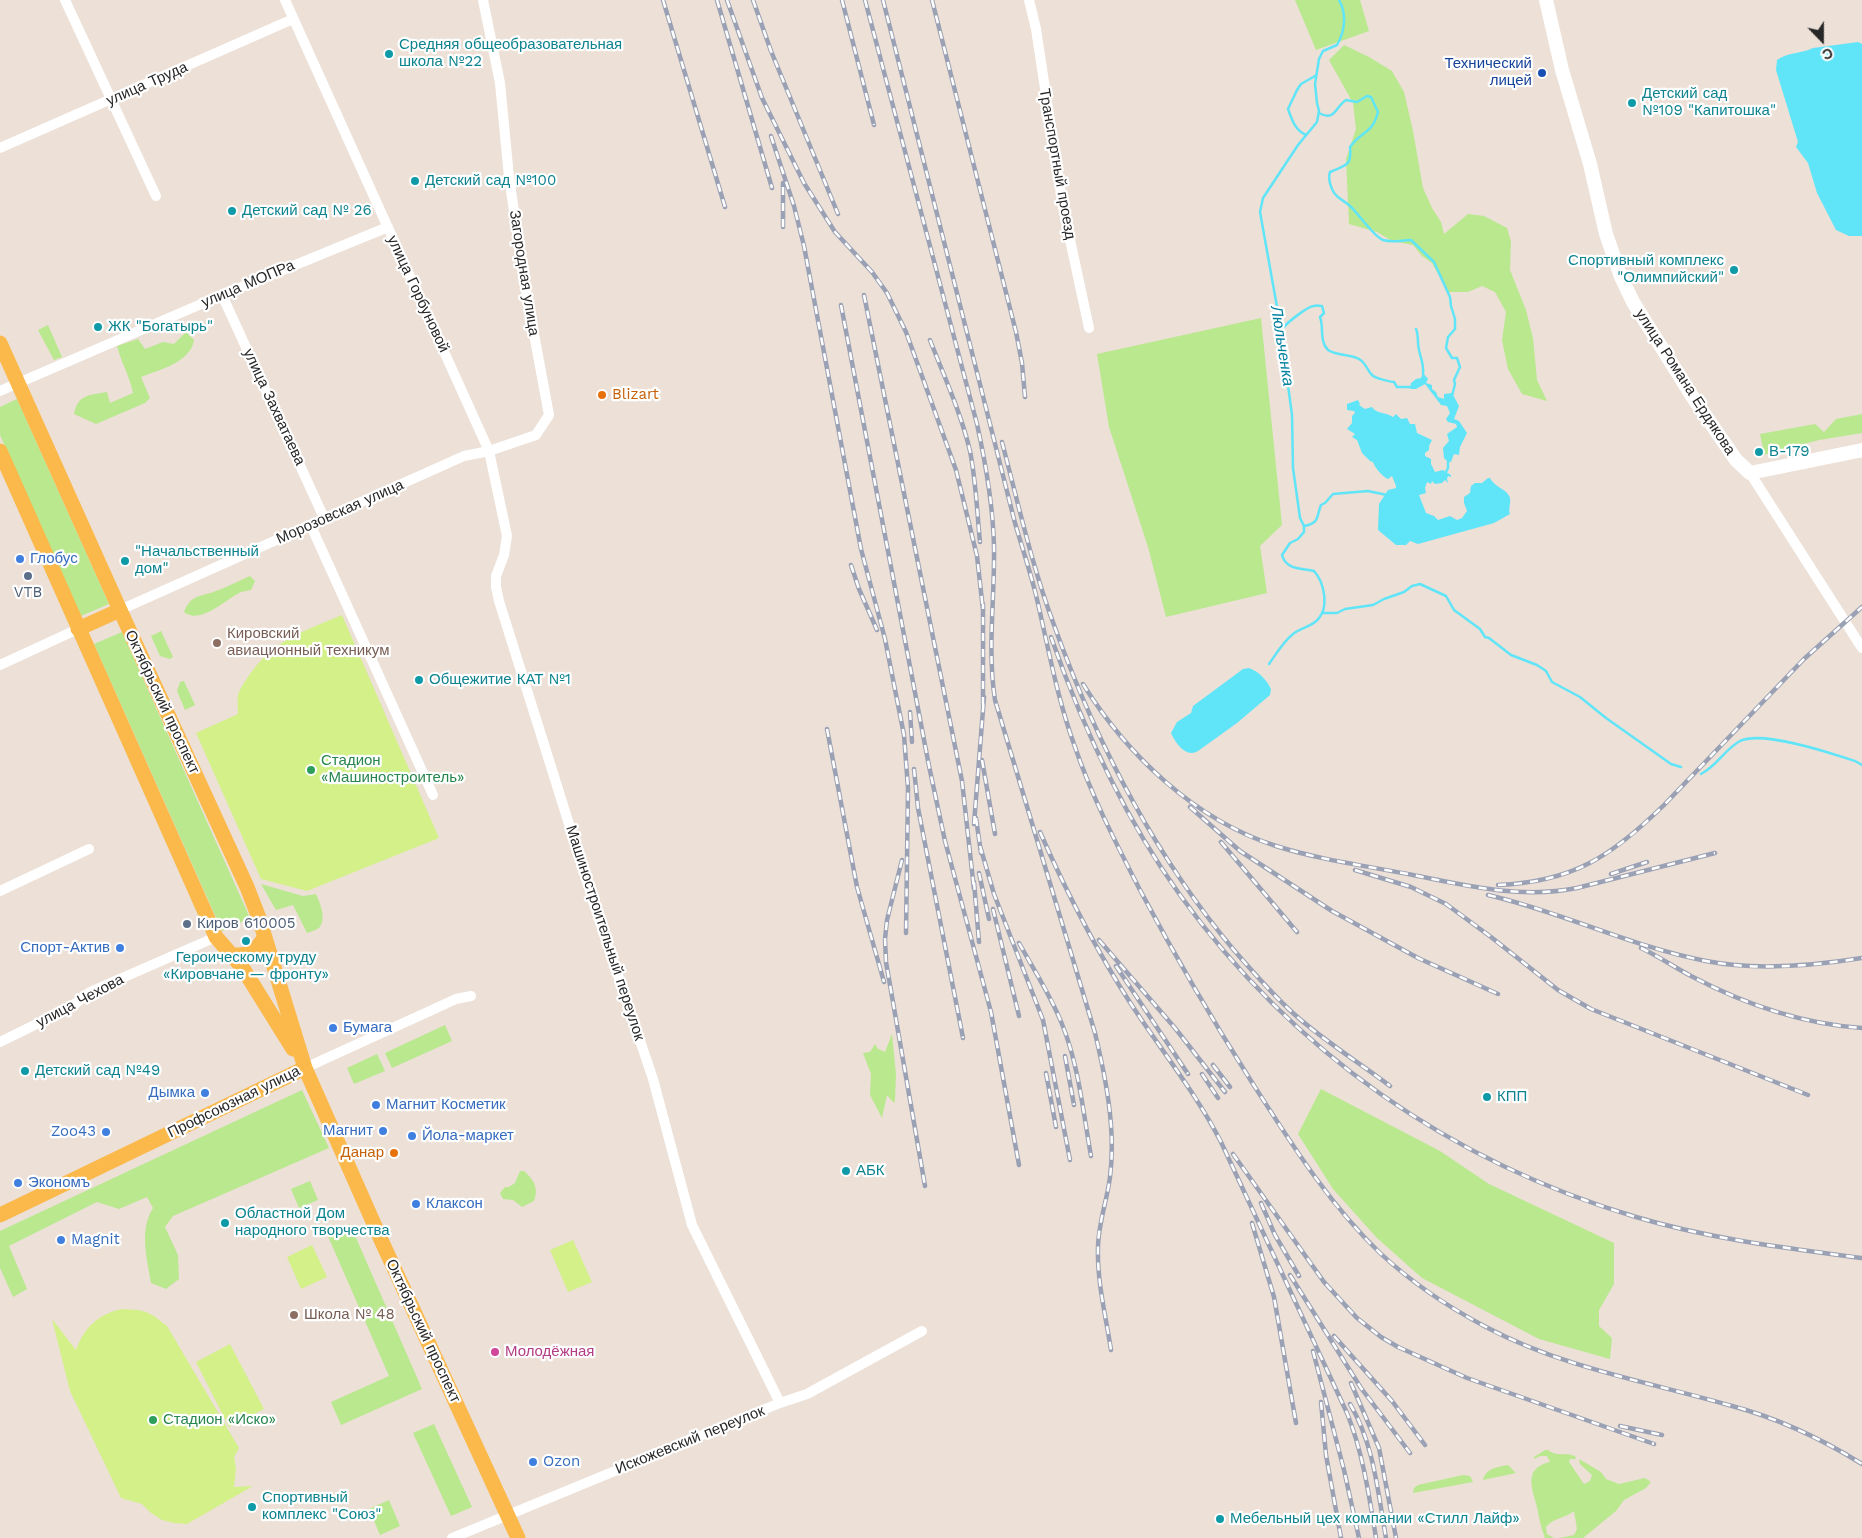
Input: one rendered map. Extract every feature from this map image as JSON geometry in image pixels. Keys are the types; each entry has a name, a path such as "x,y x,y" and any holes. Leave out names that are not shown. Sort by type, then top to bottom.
{"main road":[{"name":"Октябрьский проспект","path":"0,344 247,887 305,1068 382,1242 518,1538"},
{"name":"Октябрьский проспект","path":"0,451 216,936 242,967 305,1068"},
{"name":"Морозовская улица","path":"78,629 120,610"},
{"path":"231,954 246,955 252,953 264,938"},
{"name":"Профсоюзная улица","path":"0,1215 305,1068"}],"street":[{"path":"65,0 156,196"},
{"name":"улица Горбуновой","path":"285,0 489,451"},
{"name":"Загородная улица","path":"483,0 500,83 509,177 524,280 549,415 536,435 489,451"},
{"name":"Транспортный проезд","path":"1029,0 1036,30 1061,199 1090,328"},
{"name":"улица Романа Ердякова","path":"1546,0 1562,70 1590,164 1606,234 1621,277 1633,302 1692,396 1735,458 1750,473 1862,648"},
{"name":"улица Труда","path":"0,148 293,19"},
{"name":"улица МОПРа","path":"0,391 222,295 388,227"},
{"name":"улица Захватаева","path":"222,295 325,520"},
{"path":"1750,473 1862,450"},
{"name":"Морозовская улица","path":"120,610 325,520 464,456 489,451"},
{"name":"Машиностроительный переулок","path":"489,451 507,536 504,555 496,576 499,600 595,907 653,1080 692,1225 780,1403"},
{"path":"311,526 433,795"},
{"name":"Морозовская улица","path":"0,665 78,629"},
{"path":"0,891 89,849"},
{"name":"улица Чехова","path":"0,1042 71,1006 90,992 216,936"},
{"name":"Профсоюзная улица","path":"305,1068 456,999 471,996"},
{"name":"Искожевский переулок","path":"452,1538 780,1403 807,1394 922,1331"}],"green space":[{"path":"1295,0 1360,0 1369,31 1316,50"},
{"path":"1344,45 1392,71 1404,92 1423,188 1441,222 1444,234 1468,214 1484,216 1507,228 1511,242 1510,270 1526,310 1533,338 1537,380 1547,401 1522,394 1508,369 1502,340 1506,312 1495,292 1482,286 1468,292 1448,292 1432,263 1422,256 1413,245 1392,241 1377,232 1349,224 1346,159 1356,129 1353,103 1329,60"},
{"path":"1261,318 1282,525 1260,546 1267,593 1166,617 1148,547 1109,427 1097,354"},
{"path":"48,325 62,357 54,360 38,330"},
{"path":"186,332 194,340 192,348 181,360 141,377 150,398 145,403 96,424 74,414 78,403 90,395 107,392 110,403 133,393 117,346 138,339 145,349 163,342 174,344"},
{"path":"17,399 109,604 81,616 0,435 0,407"},
{"path":"1862,414 1862,433 1819,440 1759,456 1763,448 1760,434 1815,424 1824,432 1836,419"},
{"path":"250,576 255,581 251,590 239,593 205,614 197,616 184,612 193,599"},
{"name":"Стадион «Машиностроитель»","path":"342,615 439,838 307,891 261,879 196,733 238,714 240,690 259,662 269,653 291,638"},
{"path":"161,631 173,657 170,659 160,656 151,636"},
{"path":"122,632 250,918 222,931 94,644"},
{"path":"184,681 195,705 185,710 177,691 180,682"},
{"path":"261,884 303,896 316,894 323,916 319,928 307,933 293,905 276,910"},
{"path":"445,1025 452,1041 392,1068 385,1053"},
{"path":"892,1034 896,1074 895,1100 894,1103 887,1095 882,1118 870,1095 871,1074 863,1053 870,1052 875,1044 878,1049 885,1052"},
{"path":"377,1054 385,1071 354,1084 347,1068"},
{"path":"1321,1089 1440,1151 1489,1184 1614,1243 1614,1284 1599,1310 1599,1326 1612,1338 1610,1359 1539,1339 1422,1278 1377,1238 1333,1189 1298,1134"},
{"path":"302,1090 329,1148 173,1216 165,1227 178,1255 179,1279 166,1289 151,1283 145,1235 146,1225 153,1208 147,1197 119,1209 97,1202 9,1246 27,1289 13,1297 0,1268 0,1231"},
{"path":"520,1171 524,1171 536,1188 534,1201 522,1207 513,1200 503,1199 500,1193 505,1187 515,1183"},
{"path":"310,1181 318,1200 299,1208 291,1189"},
{"path":"350,1224 422,1389 341,1425 331,1402 389,1376 327,1234"},
{"path":"573,1240 592,1282 568,1292 550,1250"},
{"path":"312,1245 327,1277 301,1289 287,1257"},
{"name":"Стадион «Иско»","path":"122,1309 146,1312 167,1326 239,1448 234,1457 236,1469 234,1487 253,1486 187,1524 162,1520 142,1504 121,1498 70,1391 52,1319 76,1350 83,1335 93,1323 106,1314"},
{"path":"230,1344 264,1409 229,1427 196,1362"},
{"path":"434,1424 472,1507 451,1516 413,1433"},
{"path":"1545,1450 1575,1456 1576,1459 1570,1459 1569,1462 1584,1484 1590,1481 1592,1475 1580,1464 1579,1459 1601,1472 1606,1479 1619,1484 1645,1478 1651,1482 1646,1488 1624,1500 1616,1511 1583,1538 1560,1538 1574,1535 1577,1529 1574,1511 1549,1524 1546,1527 1547,1534 1554,1538 1545,1538 1533,1493 1532,1480 1536,1469 1550,1462 1547,1456 1540,1456 1534,1459 1534,1457"},
{"path":"1508,1465 1516,1473 1483,1480 1487,1473 1496,1467"},
{"path":"1463,1475 1470,1476 1473,1482 1413,1493 1414,1488 1418,1485"},
{"path":"389,1500 400,1526 380,1535 369,1509"}],"water":[{"path":"1858,42 1862,44 1862,236 1849,236 1836,230 1817,193 1808,163 1796,147 1798,142 1776,70 1777,60 1786,56 1813,48"},
{"path":"1423,373 1428,379 1426,383 1432,385 1432,389 1438,397 1444,399 1444,394 1452,393 1459,406 1454,419 1459,421 1467,433 1460,447 1459,455 1454,454 1451,462 1444,458 1443,448 1449,441 1447,434 1457,427 1456,424 1448,422 1446,419 1450,413 1447,406 1441,405 1425,384 1416,389 1410,389 1411,383 1421,378"},
{"path":"1358,400 1359,405 1365,409 1372,407 1376,411 1393,417 1396,414 1401,419 1407,418 1410,424 1415,424 1417,433 1432,440 1425,456 1431,459 1435,472 1443,470 1451,475 1451,477 1448,476 1448,483 1445,480 1442,483 1435,484 1432,481 1431,484 1427,482 1426,493 1419,495 1426,513 1438,520 1450,516 1457,520 1462,518 1467,511 1464,497 1470,493 1471,486 1475,483 1482,483 1490,478 1492,482 1509,495 1510,514 1494,523 1418,544 1410,541 1406,545 1396,545 1378,530 1379,504 1388,490 1396,488 1392,476 1388,479 1381,474 1373,462 1362,453 1357,440 1352,437 1355,434 1347,429 1352,423 1352,416 1355,413 1354,411 1347,410 1347,404"},
{"path":"1249,668 1267,682 1271,689 1270,695 1237,723 1198,751 1189,753 1182,749 1171,733 1177,722 1191,713 1193,706 1243,669"}],"waterway":[{"name":"Люльченка","path":"1269,664 1289,637 1316,621 1324,607 1324,594 1320,581 1314,571 1290,566 1282,555 1290,543 1298,539 1304,532 1304,526 1300,518 1293,468 1292,415 1279,318 1260,212 1263,198 1298,145 1317,122 1319,111 1315,84 1319,59 1323,51 1337,45 1342,34 1344,17 1339,0"},
{"path":"1306,135 1297,127 1288,109 1301,84 1315,76"},
{"path":"1319,113 1328,116 1332,115 1346,100 1357,102 1367,96 1371,97 1378,112 1376,119 1370,129 1350,147 1349,162 1330,172 1330,184 1336,196 1350,206 1379,238 1390,241 1411,240 1434,262 1450,297 1455,319 1455,329 1448,337 1446,348 1452,358 1457,358 1460,367 1454,380 1452,396"},
{"path":"1280,327 1284,327 1307,309 1322,306 1324,313 1320,317 1323,338 1328,350 1359,359 1373,376 1394,382 1397,387 1412,387"},
{"path":"1416,329 1418,347 1423,364 1423,374"},
{"path":"1445,474 1448,468 1448,461"},
{"path":"1304,526 1315,521 1321,505 1333,494 1368,491 1387,495"},
{"path":"1322,613 1337,613 1345,609 1373,605 1420,584 1446,596 1454,610 1480,629 1485,637 1511,655 1537,665 1546,671 1552,682 1580,697 1671,764 1681,767"},
{"path":"1701,774 1712,767 1735,744 1751,738 1780,740 1814,748 1844,757 1862,765"}],"railway":[{"path":"663,0 725,207"},
{"path":"717,0 772,188"},
{"path":"727,0 762,98 804,183 835,232 872,272 887,293 906,332 956,470 977,556 983,610"},
{"path":"753,0 771,51 838,214"},
{"path":"842,0 874,125"},
{"path":"865,0 977,424 983,455 991,500 993,531 992,661 995,700 1095,1033 1103,1068 1111,1122 1112,1159 1109,1186 1099,1230 1098,1261 1100,1287 1111,1350"},
{"path":"883,0 1015,523 1036,595 1058,691 1075,747 1105,820 1153,915 1223,1036 1296,1150 1327,1194 1380,1253 1417,1284 1486,1327 1515,1341 1576,1364 1766,1417 1815,1438 1862,1464"},
{"path":"932,0 1016,332 1022,363 1025,397"},
{"path":"771,136 794,206 804,246 861,549 885,639 904,735 908,788 906,933"},
{"path":"783,183 783,227"},
{"path":"864,295 962,781 974,889"},
{"path":"841,305 929,766 945,841 991,1012 1019,1165"},
{"path":"930,340 957,409 970,451 980,542"},
{"path":"1002,442 1039,580 1070,669 1108,754 1152,835 1204,912 1233,949 1270,990 1294,1014 1317,1033 1390,1086"},
{"path":"851,565 877,630"},
{"path":"983,604 983,705"},
{"path":"1498,885 1525,883 1570,872 1590,863 1627,839 1664,805 1804,659 1862,607"},
{"path":"1051,637 1063,671 1106,771 1141,835 1180,895 1224,952 1273,1004 1325,1051 1381,1094 1440,1132 1503,1166 1568,1194 1664,1225 1720,1237 1862,1258"},
{"path":"1083,684 1120,736 1142,760 1191,802 1218,820 1246,834 1293,851 1474,887 1515,892 1556,891 1577,888 1715,853"},
{"path":"974,824 984,697"},
{"path":"910,712 912,742"},
{"path":"827,729 857,887 884,982"},
{"path":"982,760 995,834"},
{"path":"914,769 918,808 963,1038"},
{"path":"1190,807 1240,851 1332,911 1418,958 1498,994"},
{"path":"976,818 981,853"},
{"path":"1040,832 1071,898 1106,963 1131,1004 1201,1106 1221,1142 1353,1428 1368,1490 1376,1538"},
{"path":"1221,842 1297,932"},
{"path":"980,846 994,894 1043,1020 1070,1160"},
{"path":"902,860 887,920 885,939 886,962 925,1186"},
{"path":"1611,874 1647,862"},
{"path":"1355,870 1411,887 1446,904 1558,990 1591,1009 1808,1095"},
{"path":"979,873 989,919"},
{"path":"974,882 979,942"},
{"path":"1488,895 1516,902 1651,947 1706,961 1765,967 1862,958"},
{"path":"993,909 1019,1016"},
{"path":"1099,940 1175,1028 1225,1092"},
{"path":"1019,943 1053,1003 1068,1040 1080,1089 1091,1156"},
{"path":"1641,948 1691,976 1753,1004 1817,1022 1862,1028"},
{"path":"1116,966 1188,1074"},
{"path":"1065,1056 1074,1105"},
{"path":"1213,1065 1230,1087"},
{"path":"1046,1073 1056,1127"},
{"path":"1202,1074 1218,1098"},
{"path":"1233,1154 1324,1282 1357,1318 1381,1337 1398,1347 1467,1378 1654,1444"},
{"path":"1261,1203 1275,1235 1299,1276"},
{"path":"1252,1223 1274,1297 1296,1423"},
{"path":"1290,1275 1361,1388 1410,1453"},
{"path":"1334,1336 1392,1401 1425,1445"},
{"path":"1313,1351 1344,1470 1359,1538"},
{"path":"1351,1383 1379,1448 1396,1538"},
{"path":"1321,1402 1326,1455 1341,1538"},
{"path":"1350,1404 1365,1435 1370,1452 1386,1538"},
{"path":"1620,1426 1662,1435"}],"place":[{"name":"Средняя общеобразовательная школа №22","path":"389,54"},
{"name":"Технический лицей","path":"1542,73"},
{"name":"Детский сад №109 \"Капитошка\"","path":"1632,103"},
{"name":"Детский сад №100","path":"415,181"},
{"name":"Детский сад № 26","path":"232,211"},
{"name":"Спортивный комплекс \"Олимпийский\"","path":"1734,270"},
{"name":"ЖК \"Богатырь\"","path":"98,327"},
{"name":"Blizart","path":"602,395"},
{"name":"В-179","path":"1759,452"},
{"name":"Глобус","path":"20,559"},
{"name":"\"Начальственный дом\"","path":"125,561"},
{"name":"VTB","path":"28,576"},
{"name":"Кировский авиационный техникум","path":"217,643"},
{"name":"Общежитие КАТ №1","path":"419,680"},
{"name":"Стадион «Машиностроитель»","path":"311,770"},
{"name":"Киров 610005","path":"187,924"},
{"name":"Героическому труду «Кировчане — фронту»","path":"246,941"},
{"name":"Спорт-Актив","path":"120,948"},
{"name":"Бумага","path":"333,1028"},
{"name":"Детский сад №49","path":"25,1071"},
{"name":"Дымка","path":"205,1093"},
{"name":"КПП","path":"1487,1097"},
{"name":"Магнит Косметик","path":"376,1105"},
{"name":"Магнит","path":"383,1131"},
{"name":"Zoo43","path":"106,1132"},
{"name":"Йола-маркет","path":"412,1136"},
{"name":"Данар","path":"394,1153"},
{"name":"АБК","path":"846,1171"},
{"name":"Экономъ","path":"18,1183"},
{"name":"Клаксон","path":"416,1204"},
{"name":"Областной Дом народного творчества","path":"225,1223"},
{"name":"Magnit","path":"61,1240"},
{"name":"Школа № 48","path":"294,1315"},
{"name":"Молодёжная","path":"495,1352"},
{"name":"Стадион «Иско»","path":"153,1420"},
{"name":"Ozon","path":"533,1462"},
{"name":"Спортивный комплекс \"Союз\"","path":"252,1507"},
{"name":"Мебельный цех компании «Стилл Лайф»","path":"1220,1519"}]}
